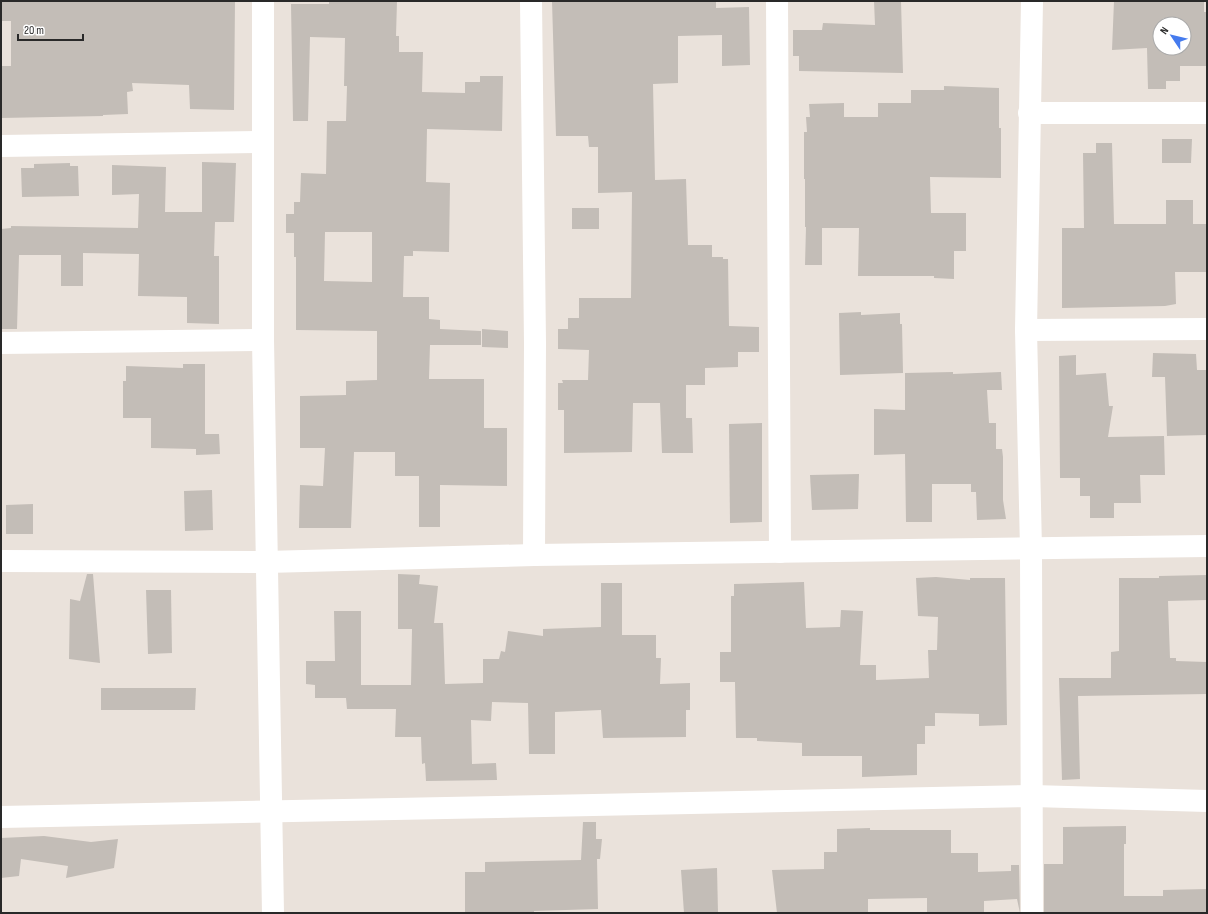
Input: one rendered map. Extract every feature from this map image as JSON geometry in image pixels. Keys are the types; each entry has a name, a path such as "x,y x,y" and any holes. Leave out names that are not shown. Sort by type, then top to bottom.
{"street":[{"path":"263,1 263,340 273,913"},
{"path":"530,1 535,342 534,555"},
{"path":"777,1 780,552"},
{"path":"1032,1 1026,330 1031,549 1033,796 1032,913"},
{"path":"1029,113 1207,113"},
{"path":"1,146 262,142"},
{"path":"1026,330 1207,328"},
{"path":"1,343 263,340"},
{"path":"1,561 266,562 534,555 1207,546"},
{"path":"1,817 1033,796 1207,801"}],"building":[{"path":"1,1 235,1 234,110 190,109 189,85 132,83 133,91 127,92 128,114 103,116 1,118 1,66 11,66 11,21 1,21"},
{"path":"329,1 397,1 396,36 399,36 399,52 423,52 422,92 465,93 465,82 480,82 480,76 503,76 502,131 427,129 426,182 450,183 449,252 413,251 413,256 404,256 403,297 429,297 429,319 440,320 440,329 481,331 481,345 430,345 429,379 484,379 484,428 507,428 507,486 440,485 440,527 419,527 419,476 395,476 395,452 354,452 351,528 299,528 300,485 323,486 325,448 300,448 300,396 346,395 346,381 377,380 377,331 296,330 296,257 294,257 294,233 286,233 286,214 294,214 294,202 300,202 301,173 326,174 327,121 346,121 347,86 344,86 345,38 310,37 308,121 293,121 291,4 329,4","holes":["325,232 372,232 372,282 324,281"]},
{"path":"552,1 716,1 716,8 749,7 750,65 722,66 722,35 678,36 678,83 653,84 655,180 686,179 688,245 712,245 712,257 723,257 723,259 728,259 729,326 759,327 759,352 738,352 738,367 705,368 705,385 686,385 686,418 692,418 693,453 662,453 660,403 633,403 632,452 564,453 564,410 558,410 558,383 563,383 562,380 588,380 589,350 558,349 558,329 568,329 568,318 579,318 579,298 631,298 632,192 598,193 598,147 589,147 588,136 556,136"},
{"path":"874,1 901,1 903,73 799,71 799,56 793,56 793,30 822,30 823,23 875,25"},
{"path":"1114,1 1204,1 1204,12 1207,12 1207,66 1180,66 1180,81 1166,81 1166,89 1148,89 1147,48 1112,50"},
{"path":"944,86 999,88 1001,178 930,177 931,213 966,213 966,251 954,251 954,279 934,278 934,276 858,276 859,228 822,228 822,265 805,265 806,227 804,132 807,132 806,117 810,117 809,104 844,103 844,117 878,117 878,103 911,103 911,90 944,90"},
{"path":"1162,139 1192,139 1191,163 1162,163"},
{"path":"1096,143 1112,143 1114,224 1166,224 1166,200 1193,200 1193,224 1207,224 1207,272 1175,272 1176,304 1165,306 1062,308 1062,228 1084,228 1083,153 1096,153"},
{"path":"202,162 236,163 234,222 215,222 214,256 219,256 219,324 187,323 187,297 138,296 139,254 83,253 83,286 61,286 61,255 19,255 17,329 1,329 1,229 11,228 11,226 138,228 139,194 112,195 112,165 166,167 165,212 202,212"},
{"path":"70,163 70,166 78,166 79,196 22,197 21,168 34,168 34,164"},
{"path":"572,208 599,208 599,229 572,229"},
{"path":"861,312 861,315 900,313 900,324 902,324 903,373 840,375 839,313"},
{"path":"482,329 508,331 508,348 482,347"},
{"path":"1153,353 1196,354 1197,370 1207,370 1207,435 1167,436 1165,377 1152,377"},
{"path":"1076,355 1076,375 1106,373 1109,406 1113,406 1108,437 1164,436 1165,475 1140,475 1141,503 1114,503 1114,518 1090,518 1090,496 1080,496 1080,478 1060,478 1059,356"},
{"path":"183,364 205,364 205,434 219,434 220,454 196,455 196,449 151,448 151,418 123,418 123,381 126,381 126,366 183,368"},
{"path":"953,372 953,374 1001,372 1002,390 987,390 989,423 996,423 996,449 1002,449 1003,500 1006,519 977,520 976,492 971,492 971,484 932,484 932,522 906,522 905,454 874,455 874,409 905,410 905,373"},
{"path":"762,423 762,522 730,523 729,424"},
{"path":"859,474 858,509 812,510 810,475"},
{"path":"212,490 213,530 185,531 184,491"},
{"path":"33,504 33,534 6,534 6,505"},
{"path":"87,574 93,574 100,663 69,659 70,599 80,601"},
{"path":"398,574 420,575 419,584 438,586 434,623 443,623 445,684 483,683 483,659 499,659 501,651 505,652 508,631 543,636 543,629 601,627 601,583 622,583 622,635 656,635 656,658 661,658 660,684 690,683 690,710 686,710 686,737 603,738 601,710 555,712 555,754 529,754 528,703 492,702 491,721 471,720 472,764 496,763 497,780 426,781 425,763 422,764 421,737 395,737 396,709 347,709 346,698 315,698 315,685 306,684 306,661 335,661 334,611 361,611 361,685 411,685 412,629 398,629"},
{"path":"1207,575 1207,600 1168,601 1170,658 1176,658 1176,661 1207,662 1207,694 1078,696 1080,779 1062,780 1059,678 1111,678 1111,652 1119,651 1119,578 1159,578 1159,576"},
{"path":"936,577 970,580 970,578 1005,578 1007,725 979,726 979,714 935,713 935,726 925,726 925,744 917,744 917,775 862,777 862,756 802,756 802,743 757,741 757,738 736,738 735,682 720,682 720,652 731,652 731,596 734,596 734,584 804,582 806,628 840,627 841,610 863,611 860,665 876,665 876,680 929,678 928,650 937,650 938,617 918,616 916,578"},
{"path":"146,590 171,590 172,653 148,654"},
{"path":"101,688 196,688 195,710 101,710"},
{"path":"583,822 596,822 596,839 602,839 600,859 597,859 598,909 534,911 534,913 465,913 465,872 485,872 485,862 581,860"},
{"path":"1126,826 1126,844 1124,844 1124,896 1163,896 1163,890 1207,889 1207,913 1044,913 1044,864 1063,864 1063,827"},
{"path":"870,828 870,830 951,830 951,853 978,853 978,872 1011,871 1011,865 1019,865 1020,913 1017,899 984,901 984,913 927,913 927,898 868,899 868,913 777,913 772,870 824,869 824,852 837,852 837,829"},
{"path":"44,836 91,842 118,839 114,868 66,878 68,866 21,859 19,876 1,878 1,838"},
{"path":"717,868 718,913 684,913 681,870"}]}
